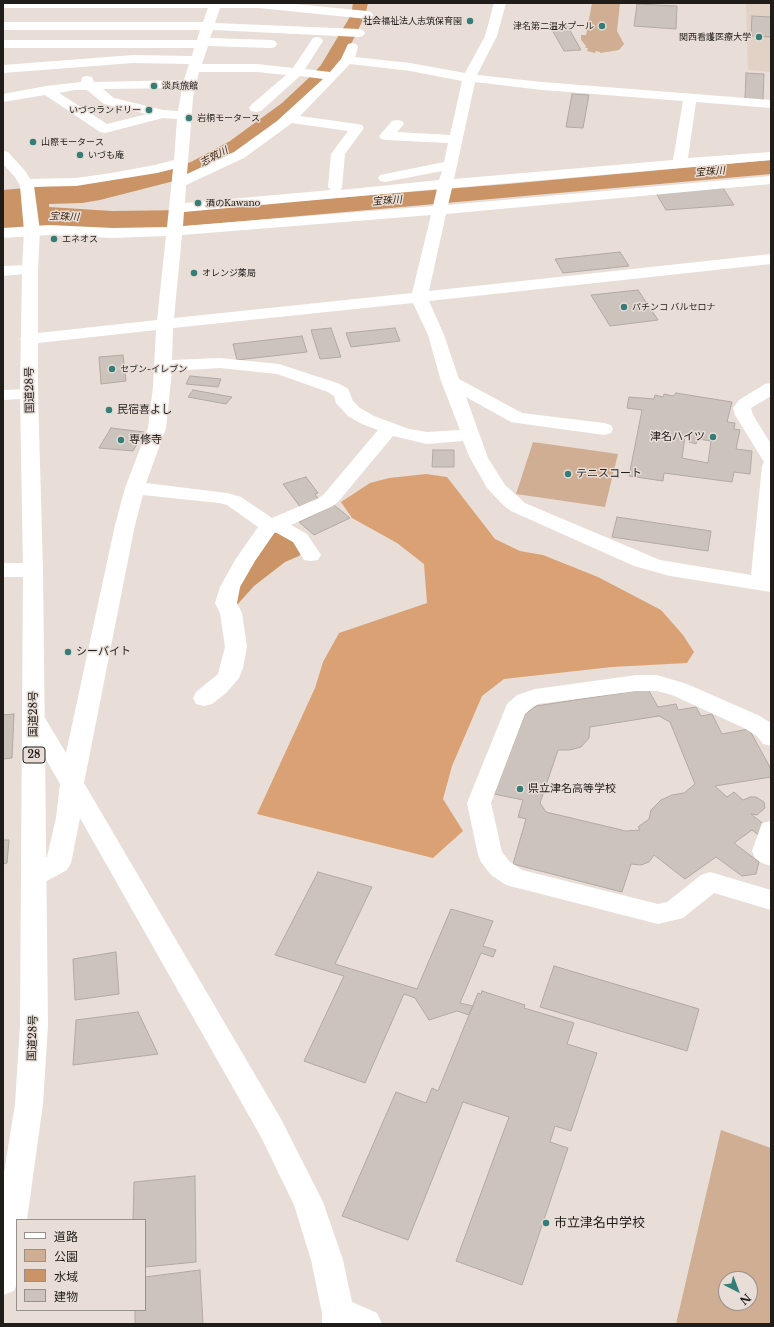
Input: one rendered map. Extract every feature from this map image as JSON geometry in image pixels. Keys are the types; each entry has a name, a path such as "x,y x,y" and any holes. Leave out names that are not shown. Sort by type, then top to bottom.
{"main road":[{"path":"34,876 58,863 68,818 72,782 123,532 135,488 157,428 165,325 174,230 178,208 179,182 189,84 215,3"},
{"path":"3,4 215,3 369,9 347,60 333,76 288,118 239,155 218,166 179,182"},
{"path":"500,3 491,36 469,78 419,298 436,336 450,381 479,458 497,488 506,498 518,506 656,566 766,584 771,466"},
{"path":"3,13 109,12"},
{"path":"3,26 208,26 359,33"},
{"path":"256,108 297,72 318,41"},
{"path":"3,44 271,44"},
{"path":"3,68 133,59 256,68 333,76"},
{"path":"347,60 410,66 454,76 542,86 771,104"},
{"path":"84,63 89,85 109,101 163,114 185,116"},
{"path":"3,98 74,86 189,84"},
{"path":"46,90 105,129 163,114"},
{"path":"680,163 690,98"},
{"path":"288,118 357,128 338,154 334,187"},
{"path":"397,124 386,136 456,139"},
{"name":"国道28号","path":"3,155 13,165 26,185 32,230 30,270 29,394 33,570 34,719 33,1051 28,1104 3,1280"},
{"path":"178,208 445,186 680,163 771,156"},
{"path":"26,185 76,182 157,169 181,163"},
{"path":"295,198 296,195 450,165"},
{"path":"3,233 32,230 113,233 174,230 440,210 771,180"},
{"path":"29,339 419,298 771,258"},
{"path":"3,271 30,270"},
{"path":"163,366 220,363 279,369 339,390 342,393 345,403 354,412 390,428 419,438 470,435"},
{"path":"450,381 517,418 604,429"},
{"path":"771,388 745,404 742,408 744,414 771,459"},
{"path":"3,395 29,394"},
{"path":"204,698 218,688 228,678 232,668 236,647 231,613 226,603 230,587 246,560 273,524 326,502 331,498 390,428"},
{"path":"135,488 220,497 234,501 300,538 310,555"},
{"path":"3,570 33,570"},
{"path":"771,738 765,730 752,722 679,689 657,683 637,682 535,697 525,701 515,710 479,803 490,855 500,868 515,878 658,914 674,911 710,882 771,900"},
{"path":"34,719 121,866 271,1128 308,1202 328,1260 338,1319 366,1324"},
{"path":"771,830 764,851 771,856"}],"shaded area":[{"name":"関西看護医療大学","path":"746,3 771,3 771,72 748,70"},
{"path":"426,474 447,477 495,539 520,551 543,555 598,577 661,610 683,635 694,652 687,663 612,667 504,679 482,696 452,766 443,799 463,831 433,858 257,814 315,688 323,662 339,633 427,603 424,564 397,543 352,518 341,502 370,483 389,478"}],"green space":[{"name":"津名第二温水プール","path":"592,3 620,3 617,31 624,44 619,50 600,53 596,51 595,53 587,51 588,48 585,48 586,46 581,40 581,35 586,35"},
{"name":"テニスコート","path":"533,442 618,454 605,507 516,494"},
{"path":"721,1130 771,1148 771,1324 676,1324"}],"water":[{"path":"353,3 368,3 365,16 343,60 321,85 244,150 174,181 100,200 82,203 49,204 49,207 112,211 186,210 508,184 771,160 771,174 166,228 3,229 3,190 47,186 174,167 191,162 230,141 282,103 313,74 321,65 351,15"},
{"path":"278,532 289,535 301,554 285,562 254,586 236,606 242,577 271,534"}],"building":[{"path":"637,4 677,6 676,29 634,26"},
{"path":"752,16 771,17 771,37 751,36"},
{"path":"568,27 581,50 564,51 551,28"},
{"path":"746,73 764,74 763,100 745,99"},
{"path":"572,94 589,95 583,128 566,127"},
{"path":"723,188 734,205 666,210 656,193"},
{"path":"620,252 629,266 563,273 555,259"},
{"name":"パチンコ バルセロナ","path":"638,290 658,320 610,326 591,295"},
{"path":"331,328 341,357 320,359 311,330"},
{"path":"395,328 400,341 351,347 346,333"},
{"path":"302,336 307,352 237,360 233,344"},
{"name":"セブン-イレブン","path":"123,355 126,381 101,384 99,357"},
{"path":"190,376 221,379 218,387 186,384"},
{"path":"193,390 232,397 226,404 188,397"},
{"name":"津名ハイツ","path":"676,393 732,402 727,422 735,423 734,429 740,430 736,449 752,451 750,474 734,472 732,482 664,473 663,481 629,476 642,410 627,408 629,397 654,399 655,395 663,397 664,394 673,396","holes":["685,437 690,438 689,442 696,444 698,439 711,441 708,463 682,458"]},
{"path":"111,428 144,432 133,451 99,448"},
{"path":"433,450 454,450 454,467 432,467"},
{"path":"306,477 318,493 315,494 319,500 301,508 283,484"},
{"path":"334,505 350,518 314,535 299,522"},
{"path":"617,517 711,531 708,551 612,537"},
{"name":"県立津名高等学校","path":"648,689 658,707 676,704 678,710 696,707 701,716 712,714 722,734 749,729 771,769 771,777 715,786 727,797 734,792 743,800 750,797 756,797 764,802 765,808 757,815 751,814 771,830 771,844 752,830 734,843 759,862 756,874 742,876 716,857 685,879 654,855 649,862 641,865 631,864 622,892 513,864 526,819 518,817 523,800 494,794 525,714 536,706","holes":["659,716 670,722 695,784 684,793 672,795 661,800 651,810 649,819 638,827 640,830 626,831 546,812 540,803 558,750 570,750 581,747 589,738 590,727"]},
{"path":"14,714 12,758 3,759 3,715"},
{"path":"3,840 9,840 7,863 3,864"},
{"path":"318,872 372,887 335,964 417,989 451,909 493,921 483,946 496,950 493,957 481,953 460,1003 473,1006 469,1015 457,1011 429,1020 415,998 404,994 365,1083 304,1061 344,976 275,955"},
{"path":"116,952 119,994 75,1000 73,959"},
{"path":"554,966 699,1009 687,1051 540,1007"},
{"path":"482,991 525,1005 524,1008 574,1023 567,1044 597,1053 571,1131 555,1126 550,1142 568,1148 522,1285 456,1261 509,1117 463,1102 408,1240 342,1216 396,1092 426,1103 432,1088 438,1091 478,993 481,994"},
{"path":"138,1012 158,1054 73,1065 76,1020"},
{"path":"195,1176 196,1262 146,1267 146,1219 133,1219 134,1182"},
{"path":"200,1270 203,1324 135,1324 135,1311 146,1311 146,1277"}],"place":[{"name":"社会福祉法人志筑保育園","path":"470,21"},
{"name":"津名第二温水プール","path":"602,26"},
{"name":"関西看護医療大学","path":"759,37"},
{"name":"淡兵旅館","path":"154,86"},
{"name":"いづつランドリー","path":"149,110"},
{"name":"岩桐モータース","path":"189,118"},
{"name":"山際モータース","path":"33,142"},
{"name":"いづも庵","path":"80,155"},
{"name":"酒のKawano","path":"198,203"},
{"name":"エネオス","path":"54,239"},
{"name":"オレンジ薬局","path":"194,273"},
{"name":"パチンコ バルセロナ","path":"624,307"},
{"name":"セブン-イレブン","path":"112,369"},
{"name":"民宿喜よし","path":"109,410"},
{"name":"津名ハイツ","path":"713,437"},
{"name":"専修寺","path":"121,440"},
{"name":"テニスコート","path":"568,474"},
{"name":"シーバイト","path":"68,652"},
{"name":"県立津名高等学校","path":"520,789"},
{"name":"市立津名中学校","path":"546,1223"}],"water label":[{"name":"志筑川","path":"214,157"},
{"name":"宝珠川","path":"710,172"},
{"name":"宝珠川","path":"387,201"},
{"name":"宝珠川","path":"64,217"}]}
